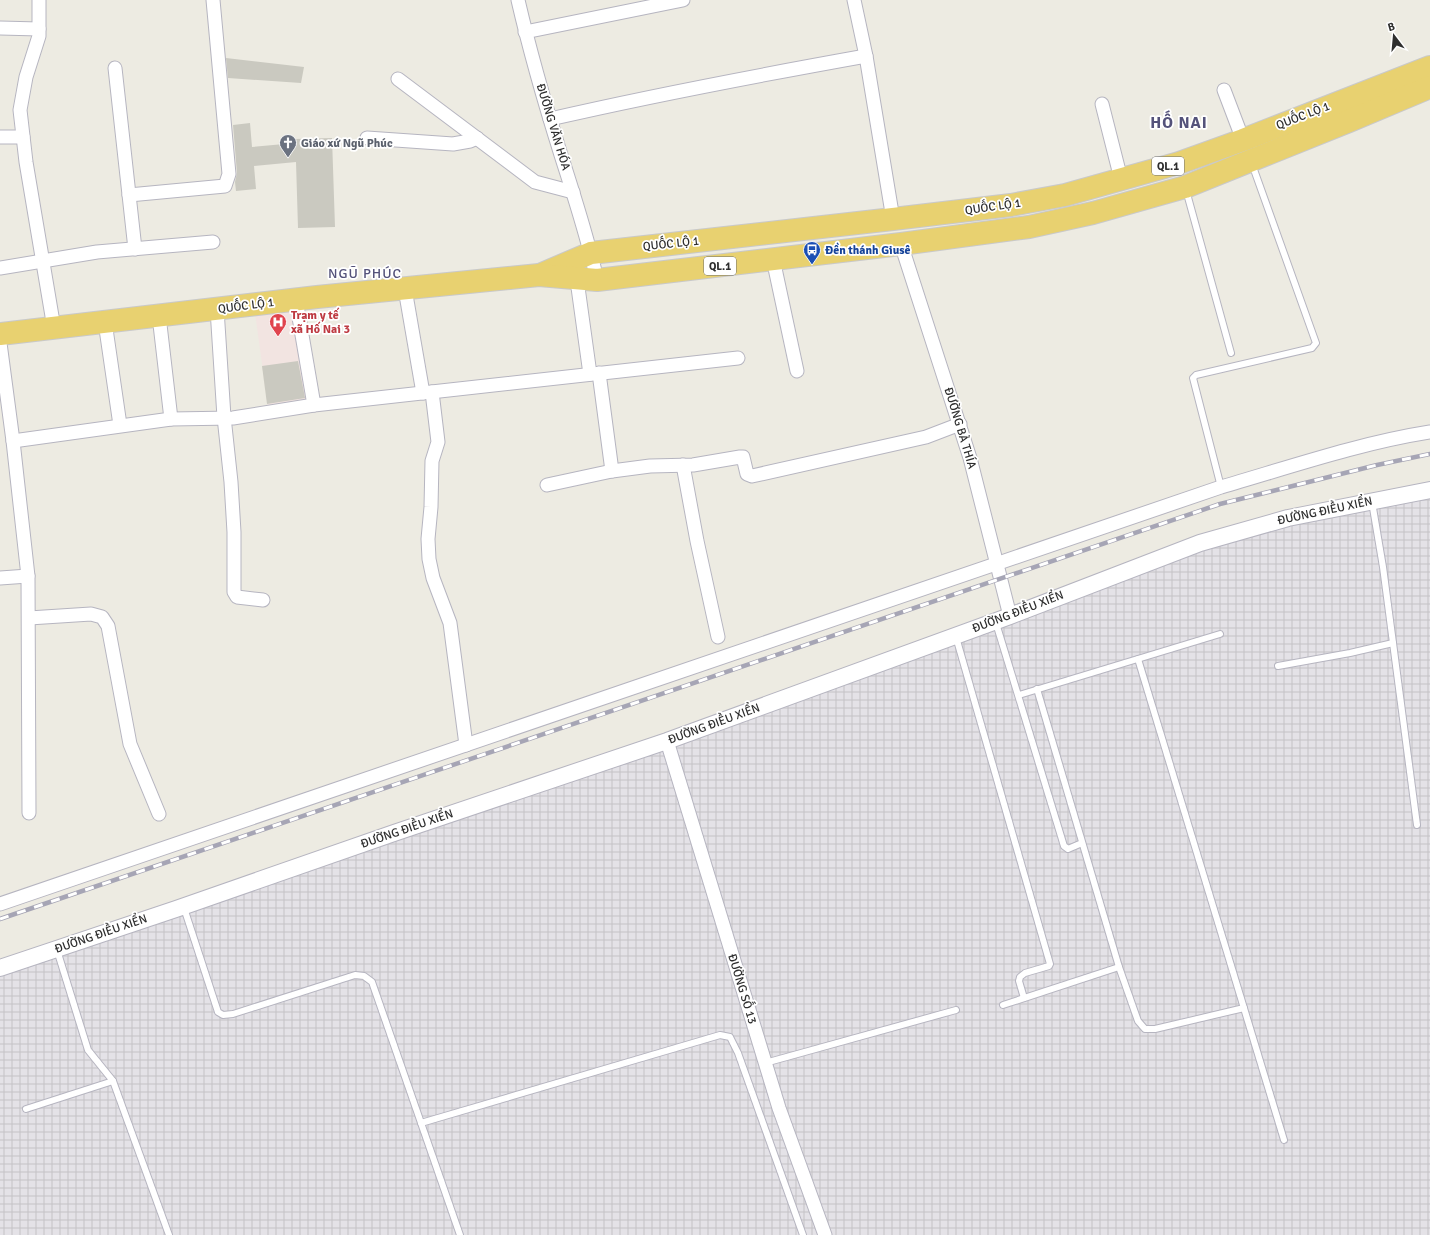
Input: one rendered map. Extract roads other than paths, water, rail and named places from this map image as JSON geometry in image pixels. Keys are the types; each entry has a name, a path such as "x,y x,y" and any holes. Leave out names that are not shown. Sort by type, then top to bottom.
{"highway":[{"name":"QUỐC LỘ 1","path":"0,334 296,300 539,275 893,220 1011,205 1065,196 1179,163 1243,140 1430,67"},
{"name":"QUỐC LỘ 1","path":"585,268 773,259 1029,227 1093,213 1185,187 1430,87"},
{"path":"893,220 901,244"}],"street":[{"path":"39,0 39,36 26,77 20,110 26,162 54,328"},
{"path":"129,195 225,186 229,174 213,0"},
{"name":"ĐƯỜNG VĂN HÓA","path":"518,0 525,32 550,120 573,192 585,268 594,374 612,471"},
{"path":"525,32 683,0"},
{"path":"854,0 866,56 893,220"},
{"path":"0,28 39,29"},
{"path":"550,120 605,106 866,56"},
{"path":"115,68 135,249"},
{"path":"398,79 535,182 573,192"},
{"path":"1224,90 1243,140"},
{"path":"1102,104 1121,179"},
{"path":"0,137 24,137"},
{"path":"367,138 453,144 470,141 477,138"},
{"path":"0,268 96,252 213,242"},
{"name":"ĐƯỜNG BÀ THÍA","path":"901,244 970,458 996,564 1002,618"},
{"path":"773,259 797,371"},
{"path":"405,289 438,442 432,461 431,507 428,539 429,559 433,578 450,623 466,745"},
{"path":"296,300 314,405"},
{"path":"217,309 224,417 231,482 234,532 234,592 237,598 264,600"},
{"path":"159,316 171,419"},
{"path":"105,322 120,425"},
{"path":"0,343 4,404 13,441 28,576 29,813"},
{"path":"13,441 171,419 233,418 314,405 738,358"},
{"path":"547,485 612,471 650,466 693,465 740,457 743,457 747,474 752,476 926,437 960,424"},
{"path":"0,904 1222,487 1332,455 1430,432"},
{"path":"683,465 697,541 718,637"},
{"name":"ĐƯỜNG ĐIỀU XIỂN","path":"0,968 57,950 394,833 667,741 956,636 1200,543 1288,518 1430,490"},
{"path":"0,578 28,576"},
{"path":"29,618 91,614 102,617 108,626 130,744 159,814"},
{"name":"ĐƯỜNG SỐ 13","path":"667,741 779,1108 825,1235"}],"lane":[{"path":"1222,487 1193,378 1196,375 1312,348 1316,343 1251,160"},
{"path":"1185,187 1231,352"},
{"path":"1372,501 1383,568 1417,825"},
{"path":"1002,618 1019,695 1064,846 1068,849 1082,843"},
{"path":"1019,695 1220,634"},
{"path":"956,636 1050,964 1049,966 1025,973 1020,977 1019,981 1024,998"},
{"path":"1278,666 1350,653 1393,643"},
{"path":"1138,658 1284,1140"},
{"path":"1037,689 1119,967 1138,1021 1145,1029 1155,1029 1244,1008"},
{"path":"183,906 218,1012 223,1015 233,1014 355,975 364,976 372,982 460,1235"},
{"path":"57,950 88,1050 113,1081 169,1235"},
{"path":"1003,1005 1119,967"},
{"path":"765,1063 956,1010"},
{"path":"421,1123 720,1035 730,1037 738,1053 803,1235"},
{"path":"26,1109 113,1081"}],"railway":[{"path":"0,919 1220,504 1377,465 1430,454"}],"place":[{"name":"Giáo xứ Ngũ Phúc","path":"288,158"},
{"name":"Đền thánh Giusê","path":"812,265"},
{"name":"Trạm y tế xã Hố Nai 3","path":"278,337"}],"district":[{"name":"HỐ NAI","path":"1179,123"},
{"name":"NGŨ PHÚC","path":"365,273"}]}
